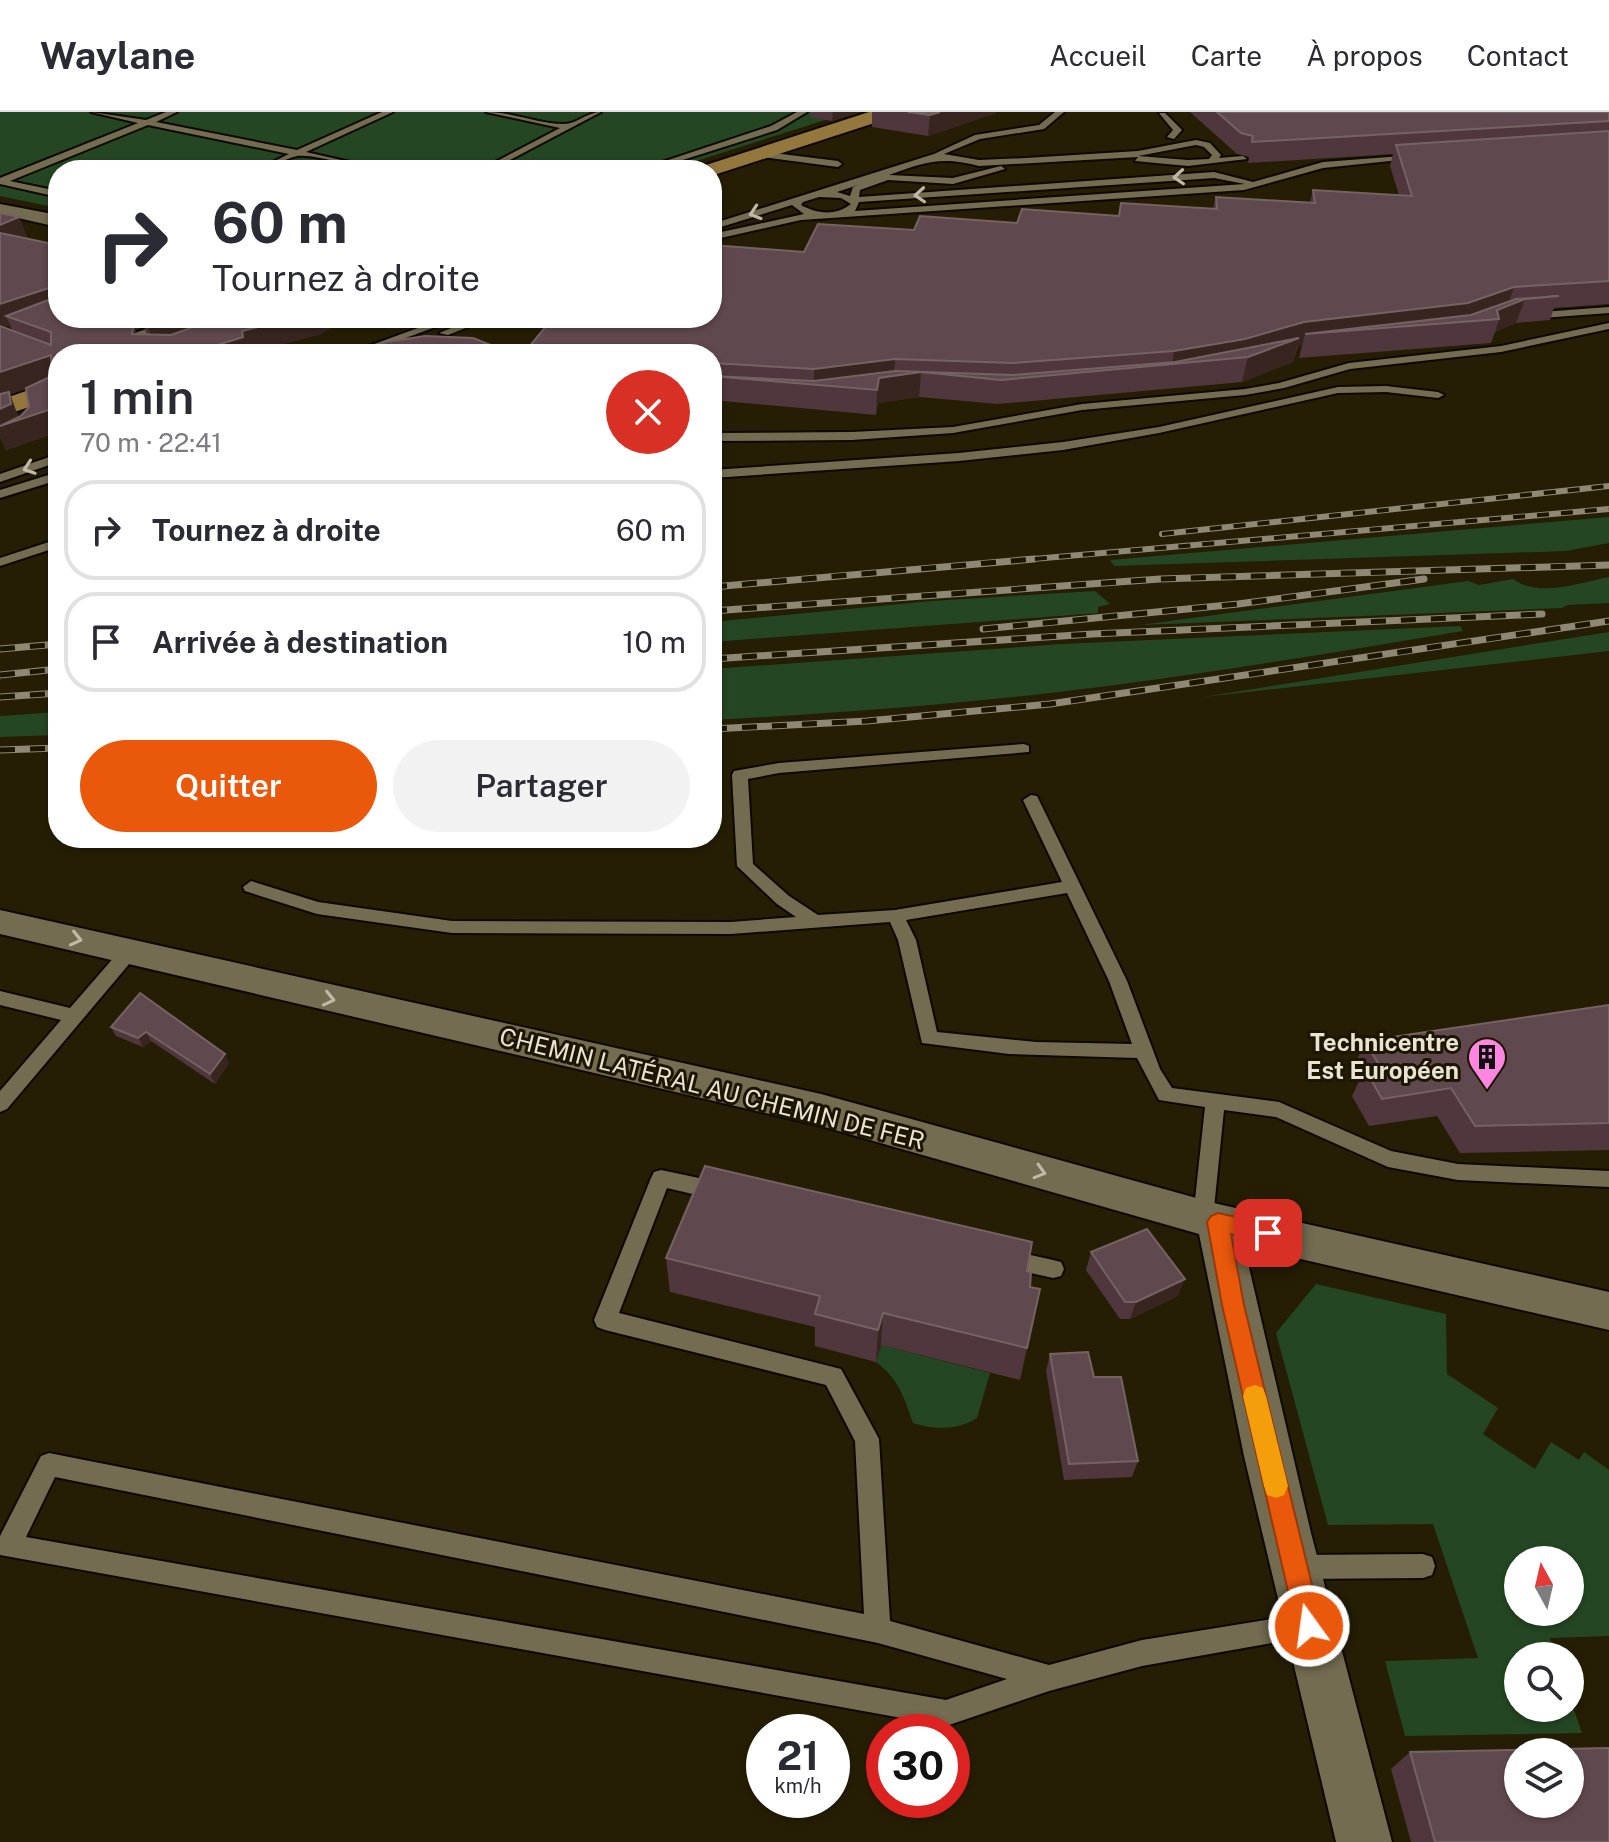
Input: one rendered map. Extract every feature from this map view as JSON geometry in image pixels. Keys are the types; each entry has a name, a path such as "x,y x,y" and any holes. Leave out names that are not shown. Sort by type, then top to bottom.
{"main road":[{"path":"722,166 878,113"},
{"path":"137,344 198,328"},
{"path":"0,396 48,380"}],"street":[{"path":"0,209 48,219"},
{"name":"CHEMIN LATÉRAL AU CHEMIN DE FER","path":"0,922 821,1110 1211,1220 1609,1311"},
{"path":"1211,1220 1364,1842"}],"lane":[{"path":"95,112 332,160"},
{"path":"52,160 173,112"},
{"path":"282,160 389,112"},
{"path":"490,112 569,127"},
{"path":"504,160 597,112"},
{"path":"673,160 786,123 803,112"},
{"path":"722,224 826,193 932,157 978,137 1041,127 1060,112"},
{"path":"1162,115 1178,130 1171,137"},
{"path":"1161,138 1171,137 1207,145 1217,155 1211,162"},
{"path":"932,157 957,157 974,162 1138,154 1196,142 1222,141"},
{"path":"1112,155 1137,144"},
{"path":"758,154 838,164"},
{"path":"722,235 801,217 1256,185 1323,165 1431,157"},
{"path":"799,200 796,206 805,212 833,215 850,211 856,204 854,193 860,186 887,177 953,181 1015,167 1125,160 1211,162 1243,159"},
{"path":"0,181 48,162"},
{"path":"974,162 980,174"},
{"path":"909,164 913,177"},
{"path":"854,200 1214,175 1231,176 1256,185"},
{"path":"0,181 48,192"},
{"path":"826,193 886,208 929,208"},
{"path":"1521,316 1609,310"},
{"path":"722,437 852,436 953,430 1082,407 1245,392 1280,386 1349,366 1501,349 1609,326"},
{"path":"381,344 426,328"},
{"path":"413,344 458,328"},
{"path":"1572,334 1609,334"},
{"path":"722,473 959,457 1063,446 1159,430 1338,390 1386,389 1438,395"},
{"path":"0,478 48,461"},
{"path":"0,494 48,479"},
{"path":"0,562 48,546"},
{"path":"814,921 783,900 745,866 747,853 740,817 740,775 779,768 1024,749"},
{"path":"1031,800 1118,981 1151,1071 1166,1095 1279,1110 1388,1159 1458,1172 1609,1179"},
{"path":"251,887 317,908 452,927 731,928 895,916 1072,886"},
{"path":"895,916 907,940 929,1038 991,1048 1058,1053 1143,1051"},
{"path":"0,1104 129,952"},
{"path":"0,998 73,1016"},
{"path":"1211,1220 1215,1101"},
{"path":"736,1196 661,1178 605,1320 833,1376 867,1439 878,1630"},
{"path":"977,1252 1053,1269"},
{"path":"1049,1678 878,1630 49,1464 8,1546 946,1713 1049,1678 1142,1653 1309,1626"},
{"path":"1295,1567 1423,1566"}],"green space":[{"path":"0,112 834,112 841,115 699,160 48,160 48,206 0,196"},
{"path":"1609,517 1609,543 1566,551 1114,566 1110,560"},
{"path":"1609,577 1609,603 1562,608 1140,625 1468,581 1479,585 1513,579 1535,588 1547,588"},
{"path":"1095,591 1110,604 1098,607 1098,613 722,641 722,621 932,601"},
{"path":"1460,626 1463,631 1102,687 924,706 722,719 722,668 1062,644"},
{"path":"1609,632 1609,651 1203,697"},
{"path":"48,713 48,735 0,737 0,716"},
{"path":"1316,1284 1446,1314 1447,1374 1498,1408 1483,1434 1535,1469 1551,1442 1579,1460 1584,1452 1609,1470 1609,1636 1550,1638 1551,1642 1504,1642 1504,1722 1578,1722 1582,1733 1405,1736 1385,1661 1478,1658 1433,1524 1328,1525 1276,1333"},
{"path":"881,1345 990,1373 977,1418 946,1428 913,1423 895,1381 876,1362"}],"building":[{"path":"908,112 940,112 930,115"},
{"path":"1217,112 1609,112 1609,121 1252,142 1253,136 1241,133"},
{"path":"1609,131 1609,281 1514,287 1468,303 1304,322 1245,339 1174,351 1013,363 895,359 814,369 722,364 722,344 531,344 545,328 722,328 722,246 804,252 818,224 914,230 920,216 1017,223 1022,209 1119,216 1121,203 1217,209 1216,197 1315,203 1313,190 1412,196 1396,145"},
{"path":"0,213 19,217 0,225"},
{"path":"0,233 48,243 48,288 0,304"},
{"path":"1559,296 1525,299 1497,310 1499,319 1305,334 1471,315 1516,299"},
{"path":"48,300 48,328 134,328 132,334 171,335 190,328 254,328 242,331 243,337 221,344 51,344 51,332 6,316"},
{"path":"0,326 48,344 48,356 0,372"},
{"path":"425,336 473,338 488,344 383,344"},
{"path":"1299,338 1248,357 1001,380 921,372 879,378 877,390 722,377 814,381 895,371 1013,375 1175,362"},
{"path":"48,378 48,410 0,426 21,416 29,407 26,388"},
{"path":"9,392 11,404 0,409 0,394"},
{"path":"140,993 225,1054 210,1074 146,1032 138,1038 111,1027"},
{"path":"1609,1005 1609,1123 1475,1126 1451,1088 1382,1099 1365,1069 1380,1067 1365,1041"},
{"path":"705,1166 1032,1242 1027,1271 1031,1272 1030,1287 1040,1289 1027,1348 883,1313 878,1330 815,1314 820,1296 666,1258"},
{"path":"1147,1229 1185,1279 1136,1302 1125,1302 1091,1252"},
{"path":"1088,1352 1094,1377 1121,1377 1138,1461 1069,1464 1050,1354"},
{"path":"1609,1748 1609,1842 1435,1842 1410,1752 1504,1750 1504,1818 1584,1818 1584,1749"}],"railway":[{"path":"1162,534 1609,486"},
{"path":"722,586 1609,509"},
{"path":"722,610 1160,579 1609,565"},
{"path":"983,629 1238,604 1424,579"},
{"path":"722,658 1092,634 1542,614"},
{"path":"722,728 867,721 1050,704 1609,621"},
{"path":"0,649 48,645"},
{"path":"0,675 48,670"},
{"path":"0,697 48,694"},
{"path":"0,750 48,748"}],"slow traffic":[{"path":"1255,1396 1276,1486"}],"place":[{"name":"Technicentre Est Européen","path":"1487,1091"}],"route":[{"path":"1268,1233 1218,1222 1233,1305 1309,1626"}]}
